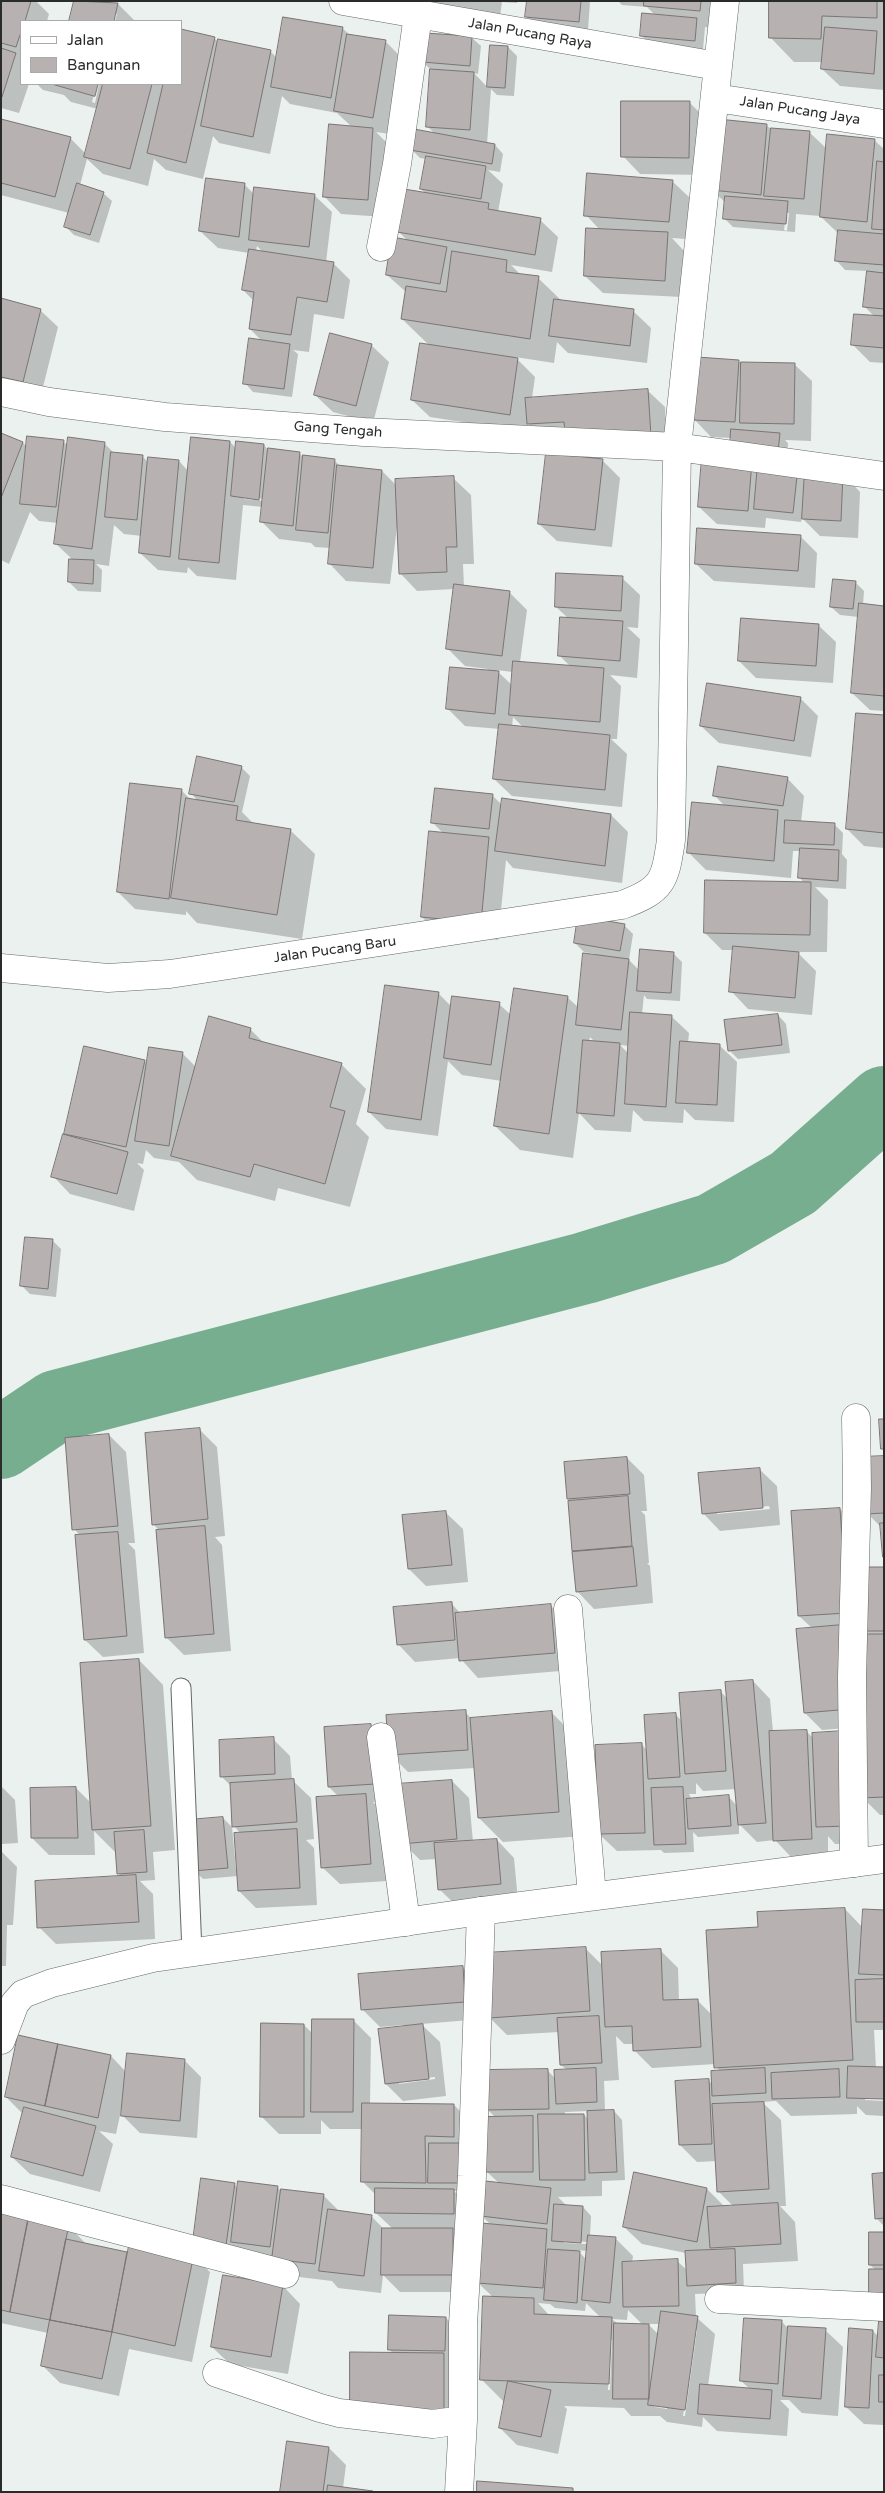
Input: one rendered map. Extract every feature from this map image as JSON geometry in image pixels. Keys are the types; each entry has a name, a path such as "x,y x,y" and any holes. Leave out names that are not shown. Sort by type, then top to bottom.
{"street":[{"name":"Jalan Pucang Raya","path":"343,1 717,66"},
{"path":"677,447 725,1"},
{"path":"381,247 397,164 418,15"},
{"name":"Jalan Pucang Jaya","path":"716,98 884,124"},
{"name":"Gang Tengah","path":"1,392 49,402 165,417 364,432 677,447 884,476"},
{"name":"Jalan Pucang Baru","path":"1,968 108,978 170,974 622,905 646,896 661,882 667,867 671,840 677,447"},
{"path":"854,1863 852,1676 857,1488 856,1418"},
{"path":"568,1610 592,1896"},
{"path":"382,1737 406,1922"},
{"path":"1,2040 15,2003 23,1994 52,1983 153,1958 481,1911 884,1859"},
{"path":"459,2492 463,2420 463,2324 472,2176 481,1911"},
{"path":"1,2199 285,2274"},
{"path":"719,2299 884,2308"},
{"path":"217,2373 339,2413 433,2424 463,2420"}],"lane":[{"path":"181,1688 192,1952"}],"building":[{"path":"1,1 31,1 25,20 20,20 20,35 16,47 1,43"},
{"path":"74,1 118,3 114,20 69,20"},
{"path":"527,1 581,1 579,22 525,17"},
{"path":"644,1 701,1 700,11 644,6"},
{"path":"769,1 877,1 877,18 822,16 821,39 769,38"},
{"path":"642,13 697,18 695,41 640,36"},
{"path":"283,17 343,27 331,98 271,87"},
{"path":"825,27 877,31 874,74 821,69"},
{"path":"182,29 215,37 186,163 147,153 163,85 182,85"},
{"path":"424,33 472,36 470,66 422,62"},
{"path":"347,34 386,40 373,118 334,111"},
{"path":"218,39 271,50 253,137 201,126"},
{"path":"490,45 508,46 505,88 487,87"},
{"path":"1,48 16,53 2,97 1,96"},
{"path":"430,69 474,72 470,130 426,127"},
{"path":"56,85 98,85 95,96"},
{"path":"103,85 152,85 130,169 84,157"},
{"path":"621,101 690,101 689,158 621,157"},
{"path":"1,119 71,137 55,197 1,183"},
{"path":"718,119 767,124 761,195 711,190"},
{"path":"329,124 373,128 368,200 323,197"},
{"path":"771,128 810,131 804,199 764,196"},
{"path":"414,129 495,144 492,164 410,150"},
{"path":"827,134 875,139 867,222 820,217"},
{"path":"426,156 486,166 481,199 420,189"},
{"path":"877,161 884,162 884,230 872,229"},
{"path":"587,173 673,180 669,222 584,216"},
{"path":"206,178 245,183 239,237 199,231"},
{"path":"77,183 104,192 90,235 64,227"},
{"path":"254,187 315,194 309,247 249,240"},
{"path":"404,189 489,203 488,209 541,218 535,255 397,232"},
{"path":"725,196 788,201 786,224 723,219"},
{"path":"586,228 668,232 665,281 584,276"},
{"path":"838,230 884,234 884,265 835,261"},
{"path":"392,237 447,247 440,284 386,275"},
{"path":"249,249 334,262 327,302 297,297 291,335 249,329 254,292 242,290"},
{"path":"452,251 507,260 506,272 539,276 530,339 401,319 406,286 446,292"},
{"path":"867,271 884,273 884,309 863,307"},
{"path":"1,298 41,309 23,382 1,377"},
{"path":"554,299 634,309 630,346 549,336"},
{"path":"854,314 884,316 884,348 851,345"},
{"path":"330,333 372,344 356,406 314,395"},
{"path":"249,338 290,344 284,389 243,384"},
{"path":"420,343 518,358 510,415 411,400"},
{"path":"697,357 739,360 735,422 693,420"},
{"path":"741,362 795,363 794,424 740,423"},
{"path":"648,389 651,436 566,441 564,422 527,424 525,398"},
{"path":"731,429 780,433 778,452 730,448"},
{"path":"1,433 23,442 1,498"},
{"path":"27,436 64,440 56,507 20,504"},
{"path":"68,437 105,442 92,549 54,544"},
{"path":"191,437 230,441 219,563 179,559"},
{"path":"236,441 264,444 259,500 231,496"},
{"path":"268,448 300,452 293,526 260,522"},
{"path":"111,452 143,455 137,520 105,517"},
{"path":"546,453 603,459 595,530 538,524"},
{"path":"303,455 335,459 328,533 296,530"},
{"path":"148,457 179,460 170,557 139,553"},
{"path":"702,457 752,461 748,511 698,507"},
{"path":"758,463 798,467 793,513 754,509"},
{"path":"337,465 382,470 373,568 328,564"},
{"path":"805,470 843,473 841,521 802,519"},
{"path":"454,476 457,547 446,547 447,572 399,574 395,479"},
{"path":"697,528 801,535 798,571 695,564"},
{"path":"69,559 94,560 93,584 68,582"},
{"path":"556,573 623,576 621,611 555,607"},
{"path":"833,579 856,581 853,609 830,607"},
{"path":"454,584 510,591 502,656 446,649"},
{"path":"859,603 884,606 884,696 851,693"},
{"path":"560,617 623,621 620,661 558,656"},
{"path":"741,618 819,624 816,666 738,661"},
{"path":"513,661 604,668 600,722 509,715"},
{"path":"450,667 499,671 495,714 446,709"},
{"path":"707,683 801,697 794,741 700,726"},
{"path":"856,713 884,715 884,833 846,829"},
{"path":"499,724 610,735 605,790 493,779"},
{"path":"197,756 242,766 234,802 189,794"},
{"path":"718,766 788,777 783,806 713,796"},
{"path":"130,783 182,789 169,899 117,892"},
{"path":"435,788 493,794 489,829 431,823"},
{"path":"186,798 238,806 236,820 291,829 277,915 171,898"},
{"path":"502,798 611,814 605,866 495,851"},
{"path":"692,802 778,810 774,861 687,853"},
{"path":"785,820 835,823 834,845 784,843"},
{"path":"429,831 489,837 481,923 421,917"},
{"path":"800,848 839,850 838,881 798,878"},
{"path":"705,880 811,882 810,935 704,933"},
{"path":"578,916 625,924 620,951 574,943"},
{"path":"733,946 799,952 795,998 729,992"},
{"path":"640,949 674,952 671,993 637,991"},
{"path":"583,953 629,959 621,1030 576,1025"},
{"path":"385,985 439,992 421,1120 368,1112"},
{"path":"514,988 568,996 549,1134 494,1126"},
{"path":"452,996 500,1002 491,1065 444,1058"},
{"path":"630,1012 672,1015 666,1107 625,1104"},
{"path":"778,1014 782,1045 728,1051 724,1020"},
{"path":"209,1016 251,1028 249,1038 342,1063 330,1107 345,1111 325,1184 254,1164 250,1177 171,1156"},
{"path":"583,1040 620,1043 614,1116 577,1113"},
{"path":"680,1041 720,1044 717,1105 676,1103"},
{"path":"84,1046 145,1060 126,1147 64,1134"},
{"path":"149,1047 183,1052 169,1146 135,1141"},
{"path":"63,1134 128,1152 117,1194 51,1177"},
{"path":"25,1237 53,1239 48,1289 20,1286"},
{"path":"879,1419 884,1419 884,1449 881,1449"},
{"path":"200,1428 208,1519 152,1525 145,1433"},
{"path":"109,1434 118,1526 72,1530 65,1438"},
{"path":"884,1456 884,1513 866,1514 862,1457"},
{"path":"627,1457 630,1494 567,1499 564,1462"},
{"path":"760,1468 763,1508 702,1514 698,1473"},
{"path":"628,1496 632,1546 572,1551 568,1501"},
{"path":"840,1508 847,1613 798,1616 791,1511"},
{"path":"446,1511 452,1565 408,1569 402,1515"},
{"path":"880,1523 884,1523 884,1557 883,1557"},
{"path":"205,1526 214,1634 165,1638 156,1530"},
{"path":"118,1532 127,1636 84,1640 75,1535"},
{"path":"633,1547 637,1586 576,1592 572,1552"},
{"path":"864,1567 884,1567 884,1631 865,1631"},
{"path":"452,1602 455,1640 397,1645 393,1607"},
{"path":"551,1604 555,1653 459,1661 455,1613"},
{"path":"842,1625 850,1709 804,1713 796,1629"},
{"path":"856,1634 884,1634 884,1797 861,1798"},
{"path":"139,1659 151,1826 92,1830 80,1663"},
{"path":"753,1680 766,1823 738,1825 725,1682"},
{"path":"721,1690 726,1771 685,1774 679,1693"},
{"path":"466,1710 468,1750 389,1755 386,1715"},
{"path":"552,1711 559,1812 478,1818 470,1718"},
{"path":"676,1713 680,1777 648,1779 644,1715"},
{"path":"371,1724 375,1784 328,1787 324,1727"},
{"path":"807,1730 812,1839 773,1841 769,1731"},
{"path":"843,1731 848,1826 816,1827 812,1733"},
{"path":"274,1737 275,1774 220,1777 219,1740"},
{"path":"642,1743 645,1833 598,1834 595,1745"},
{"path":"294,1779 297,1822 232,1827 230,1783"},
{"path":"452,1780 457,1839 401,1844 396,1784"},
{"path":"76,1787 78,1838 31,1838 30,1788"},
{"path":"683,1787 686,1844 654,1845 651,1788"},
{"path":"366,1794 371,1864 321,1868 316,1797"},
{"path":"729,1795 731,1826 688,1829 686,1799"},
{"path":"223,1817 228,1868 193,1871 188,1820"},
{"path":"297,1829 300,1888 238,1891 234,1833"},
{"path":"144,1830 147,1872 117,1874 114,1832"},
{"path":"497,1839 501,1884 438,1890 434,1843"},
{"path":"136,1875 139,1922 37,1928 35,1881"},
{"path":"845,1908 853,2060 714,2068 706,1930 758,1927 757,1912"},
{"path":"863,1909 884,1910 884,1975 859,1974"},
{"path":"586,1947 590,2011 489,2018 484,1953"},
{"path":"661,1949 663,2000 698,1999 701,2047 633,2051 632,2026 605,2027 601,1952"},
{"path":"463,1966 465,2002 361,2010 358,1974"},
{"path":"884,1979 884,2022 856,2022 855,1980"},
{"path":"599,2016 602,2063 560,2065 557,2018"},
{"path":"312,2019 354,2019 353,2112 311,2112"},
{"path":"261,2023 304,2024 304,2117 260,2117"},
{"path":"423,2024 429,2079 385,2084 378,2029"},
{"path":"18,2035 58,2044 45,2106 5,2097"},
{"path":"58,2044 111,2055 98,2118 45,2106"},
{"path":"127,2053 185,2059 180,2121 121,2116"},
{"path":"848,2066 884,2067 884,2099 847,2098"},
{"path":"596,2068 597,2102 556,2104 554,2070"},
{"path":"765,2068 766,2093 712,2096 711,2071"},
{"path":"548,2069 549,2109 487,2110 486,2070"},
{"path":"839,2069 840,2097 772,2099 771,2073"},
{"path":"709,2079 712,2144 679,2145 675,2081"},
{"path":"764,2102 769,2189 717,2192 712,2104"},
{"path":"362,2103 454,2104 454,2137 425,2136 426,2183 361,2182"},
{"path":"24,2107 96,2126 83,2176 11,2157"},
{"path":"614,2110 617,2172 589,2173 587,2111"},
{"path":"538,2114 584,2114 585,2180 540,2180"},
{"path":"533,2116 533,2172 486,2172 485,2117"},
{"path":"429,2143 462,2143 461,2183 428,2183"},
{"path":"634,2172 707,2188 697,2242 623,2227"},
{"path":"884,2173 884,2218 875,2219 872,2174"},
{"path":"201,2178 235,2183 226,2245 193,2241"},
{"path":"238,2181 278,2186 270,2247 231,2242"},
{"path":"485,2181 551,2188 547,2224 481,2216"},
{"path":"375,2188 454,2189 454,2214 375,2213"},
{"path":"281,2189 324,2194 315,2264 272,2259"},
{"path":"778,2203 781,2244 710,2248 707,2207"},
{"path":"554,2204 583,2206 581,2243 552,2241"},
{"path":"1,2209 29,2215 10,2312 1,2310"},
{"path":"328,2209 372,2215 364,2276 319,2271"},
{"path":"29,2215 69,2224 50,2320 10,2312"},
{"path":"481,2223 547,2229 543,2288 477,2283"},
{"path":"382,2228 453,2228 453,2275 381,2275"},
{"path":"869,2232 884,2232 884,2265 869,2265"},
{"path":"588,2235 616,2237 610,2303 582,2300"},
{"path":"66,2239 127,2252 112,2332 50,2320"},
{"path":"130,2241 194,2254 175,2346 112,2332"},
{"path":"548,2249 580,2251 577,2303 544,2300"},
{"path":"735,2249 736,2283 687,2286 685,2251"},
{"path":"678,2259 679,2306 623,2307 622,2262"},
{"path":"869,2269 884,2269 884,2305 869,2304"},
{"path":"223,2275 283,2285 271,2357 211,2347"},
{"path":"483,2296 534,2298 534,2314 612,2317 609,2384 480,2380"},
{"path":"661,2311 698,2316 685,2410 648,2405"},
{"path":"389,2315 446,2317 445,2351 388,2350"},
{"path":"744,2318 782,2320 778,2384 740,2381"},
{"path":"50,2320 112,2332 102,2379 41,2366"},
{"path":"879,2321 884,2321 884,2358 876,2357"},
{"path":"614,2323 649,2324 649,2399 613,2399"},
{"path":"788,2326 826,2328 821,2399 783,2396"},
{"path":"849,2328 873,2330 869,2408 845,2407"},
{"path":"350,2352 444,2353 444,2414 350,2412"},
{"path":"879,2375 884,2375 884,2402 879,2402"},
{"path":"508,2381 551,2390 541,2437 499,2428"},
{"path":"700,2384 772,2390 770,2419 698,2414"},
{"path":"287,2441 329,2447 323,2492 280,2492"},
{"path":"477,2481 573,2488 573,2492 477,2492"},
{"path":"328,2485 373,2491 373,2492 327,2492"}],"waterway":[{"path":"1,1443 56,1406 585,1268 713,1229 793,1183 884,1102"}]}
